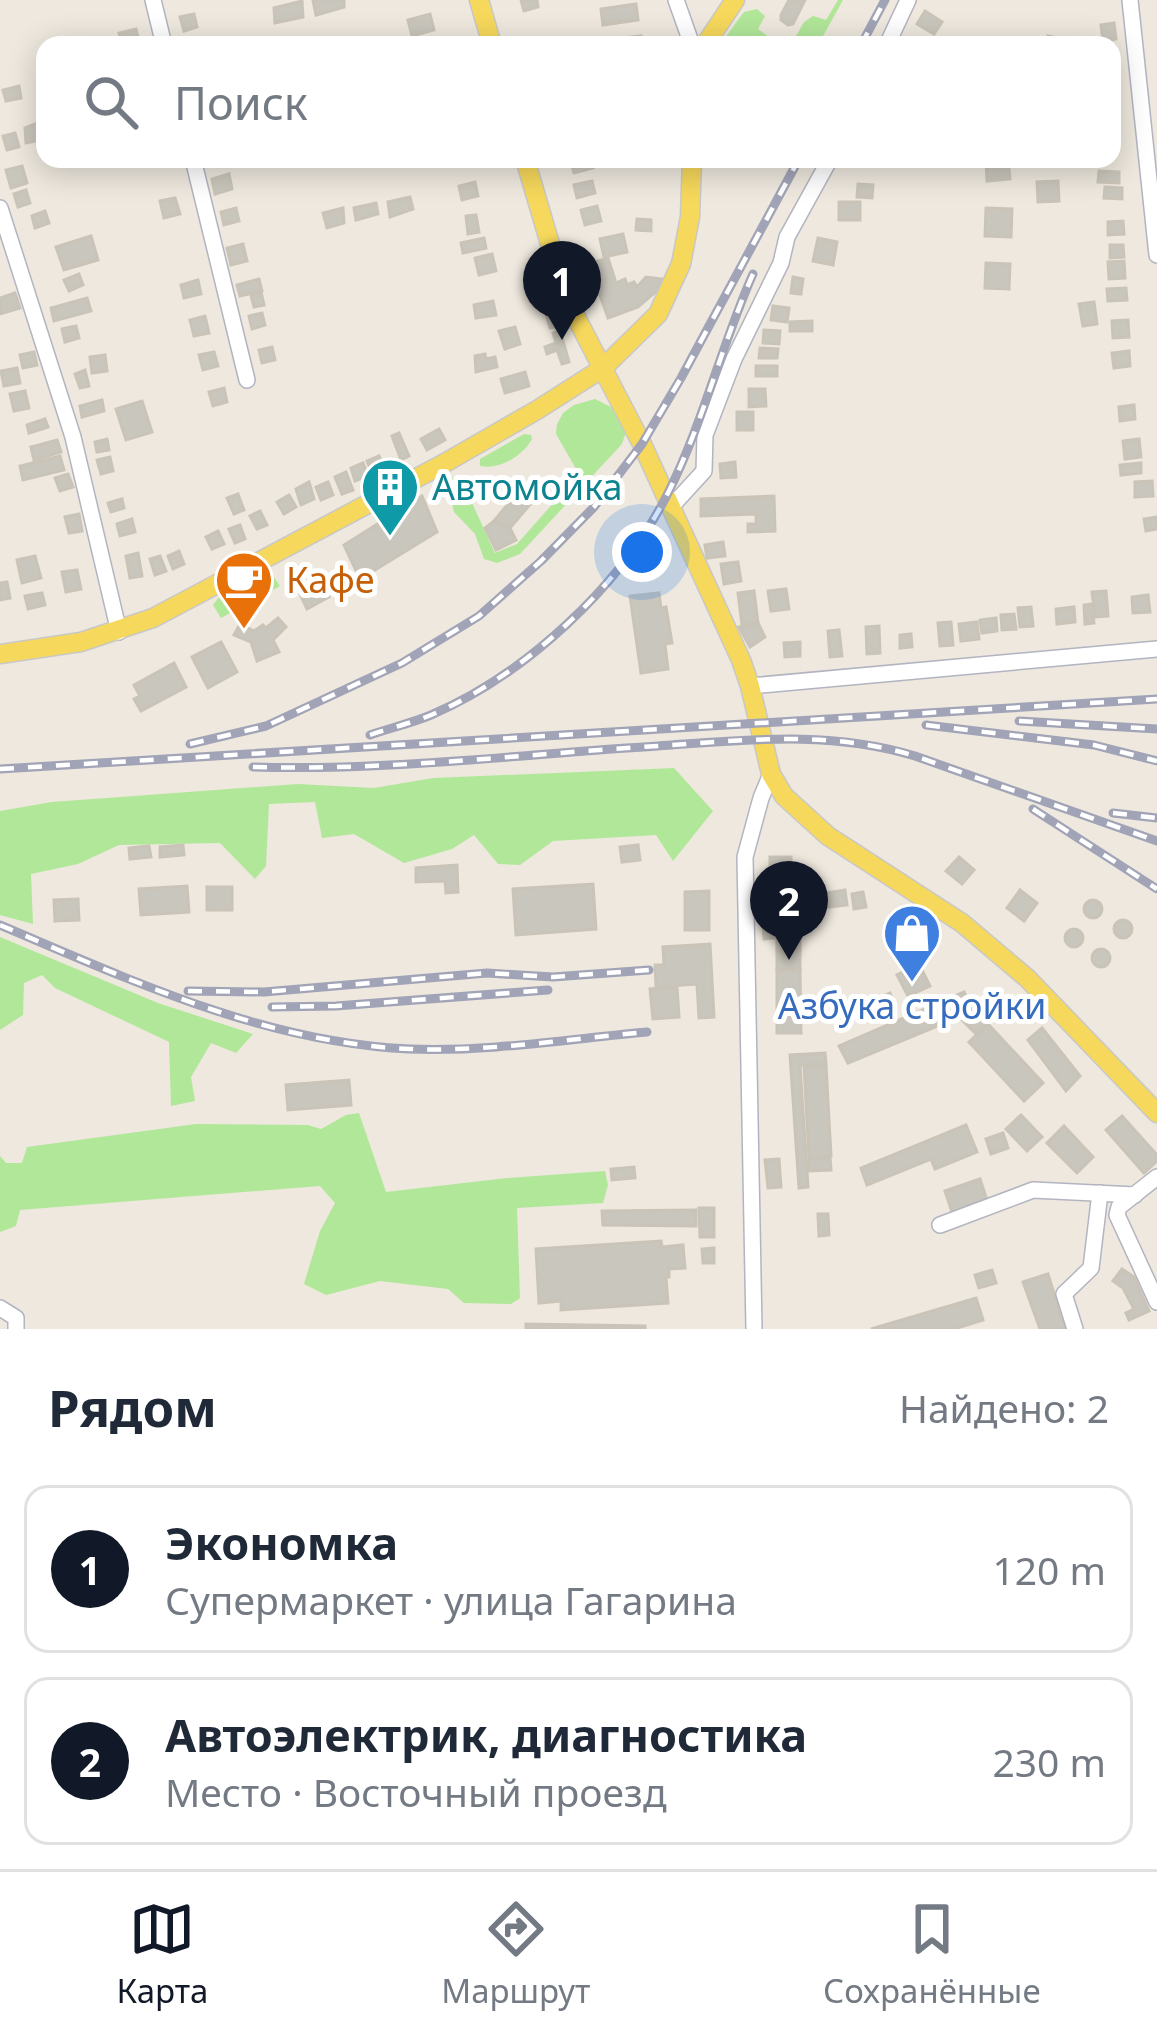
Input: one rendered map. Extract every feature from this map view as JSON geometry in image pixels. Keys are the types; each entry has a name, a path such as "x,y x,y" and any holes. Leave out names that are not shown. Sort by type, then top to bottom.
{"main road":[{"path":"479,0 489,36"},
{"path":"711,36 735,0"},
{"path":"528,168 566,298 671,507 750,686 771,774 784,796 828,836 962,923 1027,978 1157,1113"},
{"path":"0,654 119,632 153,618 443,464 603,368 658,314 680,264 690,217 692,168"}],"street":[{"path":"153,0 162,36"},
{"path":"676,0 689,36"},
{"path":"890,36 908,0"},
{"path":"1130,0 1157,255"},
{"path":"195,168 248,380"},
{"path":"671,507 704,471 705,435 734,358 781,263 787,237 825,168"},
{"path":"0,208 73,437 119,632"},
{"path":"750,686 1157,649"},
{"path":"754,1329 745,856 771,774"},
{"path":"1157,1178 1119,1208 1117,1215 1157,1302"},
{"path":"940,1225 1033,1190 1135,1195"},
{"path":"1075,1329 1064,1294 1091,1268 1100,1193"},
{"path":"0,1308 16,1318 16,1329"}],"green space":[{"path":"838,0 843,0 823,36 796,36 813,16 826,20"},
{"path":"757,9 765,16 758,29 768,36 726,36 744,12"},
{"path":"595,399 613,408 627,429 622,444 520,554 497,563 484,559 475,534 454,512 442,484 451,477 462,481 495,553 517,544 579,474 556,434 557,424 574,405"},
{"path":"524,434 532,439 517,456 495,466 480,466 480,459"},
{"path":"264,574 273,576 280,586 221,618 213,605 219,597"},
{"path":"674,768 713,811 673,861 656,835 553,841 520,865 498,864 474,835 452,849 404,863 354,834 322,838 315,802 269,804 266,866 255,879 220,843 119,845 78,864 31,874 33,924 0,915 0,811 52,802 298,784 374,788 433,778"},
{"path":"0,937 158,1003 253,1034 236,1053 211,1043 191,1077 195,1101 171,1106 169,1042 55,988 42,975 24,983 23,1015 0,1030"},
{"path":"359,1113 386,1192 605,1171 608,1185 603,1203 517,1208 520,1298 511,1304 464,1303 448,1289 380,1281 326,1295 304,1284 320,1231 335,1203 320,1186 20,1210 16,1226 0,1232 0,1156 6,1163 22,1163 27,1147 196,1124 321,1129"}],"building":[{"path":"313,0 344,0 344,7 316,15"},
{"path":"521,0 537,0 538,7 524,11"},
{"path":"789,0 805,0 788,25 781,15"},
{"path":"302,1 303,17 275,23 274,8"},
{"path":"636,4 638,20 603,25 601,9"},
{"path":"925,11 942,22 934,34 917,24"},
{"path":"194,14 197,27 184,31 180,17"},
{"path":"430,14 434,30 412,36 408,20"},
{"path":"1114,23 1116,36 1102,36 1101,25"},
{"path":"19,86 21,98 6,101 3,90"},
{"path":"36,124 36,141 26,143 25,128"},
{"path":"15,133 19,147 7,150 3,136"},
{"path":"22,166 27,183 11,188 6,170"},
{"path":"986,168 1009,168 1010,179 987,181"},
{"path":"1099,171 1119,172 1119,183 1098,182"},
{"path":"229,174 232,189 215,194 212,179"},
{"path":"592,181 595,193 577,198 574,185"},
{"path":"1058,181 1059,201 1038,202 1037,182"},
{"path":"475,182 478,196 462,200 459,186"},
{"path":"858,184 873,185 872,198 857,197"},
{"path":"1105,187 1122,188 1122,199 1104,198"},
{"path":"26,190 30,203 18,207 14,194"},
{"path":"410,197 413,209 390,217 388,202"},
{"path":"175,198 180,214 164,218 160,201"},
{"path":"839,202 860,202 860,220 839,220"},
{"path":"376,203 378,214 356,220 354,208"},
{"path":"597,206 601,221 585,225 581,210"},
{"path":"236,208 239,221 224,225 221,212"},
{"path":"343,208 344,223 327,228 323,213"},
{"path":"986,208 1012,209 1011,237 985,236"},
{"path":"45,211 49,223 35,228 32,216"},
{"path":"476,215 479,232 468,234 466,216"},
{"path":"637,219 651,220 651,231 636,230"},
{"path":"1123,221 1124,234 1108,235 1108,222"},
{"path":"623,234 627,252 604,257 600,239"},
{"path":"91,236 98,260 64,270 56,247"},
{"path":"484,238 486,248 463,253 461,243"},
{"path":"818,238 837,242 833,265 813,261"},
{"path":"243,244 247,261 231,265 227,248"},
{"path":"1110,245 1123,245 1124,257 1110,258"},
{"path":"492,254 496,271 479,275 475,258"},
{"path":"608,258 616,283 625,279 627,285 634,282 637,287 646,277 662,279 659,289 638,307 608,318 589,264"},
{"path":"1124,261 1125,278 1109,279 1108,262"},
{"path":"986,263 1010,264 1009,289 985,288"},
{"path":"79,274 83,285 69,291 64,280"},
{"path":"793,277 803,279 801,294 791,293"},
{"path":"259,279 262,291 240,296 237,285"},
{"path":"198,280 201,294 184,298 181,285"},
{"path":"1126,288 1127,300 1108,301 1107,289"},
{"path":"261,292 264,305 254,307 251,295"},
{"path":"15,293 20,308 0,314 0,298"},
{"path":"87,298 91,311 54,321 51,308"},
{"path":"493,301 496,315 476,318 474,305"},
{"path":"1094,302 1097,324 1083,326 1079,304"},
{"path":"773,306 789,308 787,322 771,320"},
{"path":"553,308 559,326 550,328 545,310"},
{"path":"262,313 265,325 252,329 249,316"},
{"path":"205,316 209,333 194,336 190,320"},
{"path":"1128,320 1129,337 1113,338 1112,321"},
{"path":"812,321 812,331 790,331 790,322"},
{"path":"76,326 79,338 65,342 62,329"},
{"path":"515,327 520,344 505,349 499,331"},
{"path":"560,330 569,362 562,364 557,350 547,354 545,347 556,343 553,333"},
{"path":"764,330 780,331 779,344 763,343"},
{"path":"272,347 275,360 262,363 259,350"},
{"path":"760,348 778,349 777,358 759,358"},
{"path":"1129,351 1130,366 1114,368 1112,353"},
{"path":"34,352 37,365 23,368 20,355"},
{"path":"214,352 218,366 203,370 199,355"},
{"path":"485,354 486,359 495,357 497,367 476,372 475,356"},
{"path":"105,355 107,371 92,373 90,357"},
{"path":"756,366 777,366 777,376 756,376"},
{"path":"17,368 20,383 4,386 1,371"},
{"path":"85,370 89,386 80,388 75,374"},
{"path":"525,372 529,386 505,393 501,379"},
{"path":"224,388 227,402 213,406 209,392"},
{"path":"749,389 765,389 766,406 749,407"},
{"path":"25,391 29,408 14,411 10,394"},
{"path":"102,400 104,411 82,417 80,406"},
{"path":"142,401 152,432 126,440 116,409"},
{"path":"1134,405 1135,419 1120,421 1119,407"},
{"path":"737,412 753,412 753,430 737,430"},
{"path":"45,419 48,427 29,433 27,425"},
{"path":"439,429 445,440 427,450 421,439"},
{"path":"399,433 409,456 401,460 392,436"},
{"path":"107,439 109,450 97,452 95,442"},
{"path":"1139,439 1141,457 1125,459 1123,441"},
{"path":"57,440 61,452 34,460 31,447"},
{"path":"60,456 64,470 23,480 20,466"},
{"path":"379,456 385,470 373,475 367,461"},
{"path":"110,457 113,471 101,474 97,460"},
{"path":"735,462 736,477 721,478 720,464"},
{"path":"363,463 368,476 355,481 351,468"},
{"path":"1141,463 1141,473 1121,475 1120,465"},
{"path":"346,472 353,490 342,494 335,477"},
{"path":"68,474 73,487 60,491 55,478"},
{"path":"1152,481 1153,496 1135,497 1135,482"},
{"path":"309,482 314,499 301,505 296,489"},
{"path":"328,482 333,495 321,500 316,487"},
{"path":"520,490 538,495 510,528 493,522"},
{"path":"238,494 244,510 234,514 227,498"},
{"path":"289,495 296,507 284,514 277,502"},
{"name":"Автомойка","path":"422,496 437,532 360,579 344,545"},
{"path":"774,496 775,531 748,532 748,524 756,524 756,514 701,516 701,499"},
{"path":"122,499 124,508 111,512 108,503"},
{"path":"260,511 267,525 257,529 250,516"},
{"path":"79,514 82,531 69,533 65,517"},
{"path":"1157,517 1157,529 1146,531 1144,519"},
{"path":"132,519 135,532 120,536 117,524"},
{"path":"493,522 510,528 516,540 496,550 485,528"},
{"path":"240,525 245,539 235,543 229,529"},
{"path":"218,531 224,544 212,549 206,537"},
{"path":"723,542 725,556 707,558 705,545"},
{"path":"179,551 184,564 173,569 168,556"},
{"path":"138,553 142,576 130,578 126,556"},
{"path":"35,556 41,578 22,583 17,560"},
{"path":"160,556 166,571 155,575 150,559"},
{"path":"738,562 741,581 724,584 721,564"},
{"path":"77,570 81,589 66,592 62,572"},
{"path":"320,580 329,597 307,609 299,592"},
{"path":"7,582 10,598 0,600 0,583"},
{"path":"786,589 789,609 771,611 768,591"},
{"path":"754,591 758,623 742,625 738,593"},
{"path":"1106,591 1108,616 1095,617 1092,592"},
{"path":"42,593 45,605 28,609 25,596"},
{"path":"659,593 672,643 665,644 668,669 641,673 630,596"},
{"path":"1148,595 1150,612 1133,613 1132,597"},
{"path":"1092,604 1094,623 1085,624 1084,605"},
{"path":"1031,607 1033,626 1020,627 1018,608"},
{"path":"1074,607 1075,622 1057,624 1056,609"},
{"path":"1014,614 1016,629 1002,630 1001,615"},
{"path":"278,618 286,627 273,640 279,652 257,661 251,642 234,635 240,624 254,631"},
{"path":"996,618 997,631 982,633 980,620"},
{"path":"951,622 953,645 940,646 938,623"},
{"path":"977,622 979,639 961,641 959,624"},
{"path":"758,623 765,637 750,647 739,627"},
{"path":"879,626 880,653 867,654 866,627"},
{"path":"839,630 842,656 830,657 828,631"},
{"path":"911,634 912,647 900,648 900,635"},
{"path":"221,642 237,672 208,688 192,657"},
{"path":"800,642 800,656 785,657 784,643"},
{"path":"174,663 186,687 141,711 134,699 140,696 134,685"},
{"path":"183,845 184,855 160,857 160,847"},
{"path":"638,845 640,860 622,862 620,847"},
{"path":"149,846 151,857 130,859 129,848"},
{"path":"770,857 791,857 791,885 770,885"},
{"path":"959,857 974,870 962,884 946,871"},
{"path":"457,865 458,892 446,893 445,881 416,882 416,868"},
{"path":"593,884 596,929 516,935 513,889"},
{"path":"187,886 189,912 141,915 139,889"},
{"path":"207,887 232,887 232,910 207,910"},
{"path":"845,890 847,905 829,907 827,893"},
{"path":"1020,890 1037,903 1024,921 1007,908"},
{"path":"709,891 709,930 685,930 685,892"},
{"path":"777,891 800,891 800,950 777,951"},
{"path":"863,892 866,907 854,909 852,894"},
{"path":"763,898 776,898 776,915 763,915"},
{"path":"78,899 79,920 55,921 54,900"},
{"path":"1093,900 1102,909 1093,918 1084,909"},
{"path":"1123,920 1132,929 1123,938 1114,929"},
{"path":"774,922 774,938 764,939 763,923"},
{"path":"1074,929 1083,938 1074,947 1065,938"},
{"path":"710,944 714,1017 699,1018 697,984 656,987 655,965 664,965 663,947"},
{"path":"912,944 917,953 899,963 894,954"},
{"path":"1101,949 1110,958 1101,967 1092,958"},
{"path":"800,950 800,969 777,970 777,951"},
{"path":"919,964 930,986 908,996 897,975"},
{"path":"800,969 801,1033 777,1033 777,970"},
{"path":"677,987 679,1017 653,1019 650,989"},
{"path":"964,992 988,1024 977,1035 959,1017 848,1063 839,1046"},
{"path":"890,993 894,1002 868,1013 864,1005"},
{"path":"988,1024 1043,1083 1024,1101 969,1042"},
{"path":"1042,1028 1080,1076 1066,1091 1028,1040"},
{"path":"825,1053 826,1064 800,1065 808,1187 799,1188 790,1055"},
{"path":"826,1065 831,1156 809,1158 804,1066"},
{"path":"349,1080 351,1105 288,1110 286,1085"},
{"path":"1021,1115 1042,1137 1027,1151 1006,1129"},
{"path":"1122,1116 1157,1155 1144,1173 1106,1130"},
{"path":"966,1125 977,1152 935,1169 931,1159 867,1185 861,1168"},
{"path":"1064,1126 1093,1157 1077,1173 1047,1143"},
{"path":"1003,1133 1008,1148 991,1154 986,1139"},
{"path":"830,1157 831,1170 809,1171 809,1159"},
{"path":"779,1159 781,1187 768,1188 765,1160"},
{"path":"634,1167 635,1178 612,1180 611,1169"},
{"path":"980,1179 987,1200 952,1212 945,1191"},
{"path":"699,1208 714,1208 714,1237 700,1237"},
{"path":"696,1210 696,1226 603,1225 602,1211"},
{"path":"818,1214 828,1214 829,1235 819,1236"},
{"path":"661,1241 662,1247 683,1245 685,1268 669,1269 666,1277 668,1303 561,1310 561,1301 539,1303 536,1249"},
{"path":"714,1248 714,1263 703,1263 702,1249"},
{"path":"1122,1269 1134,1277 1149,1311 1129,1320 1126,1313 1134,1309 1123,1288 1113,1281"},
{"path":"992,1270 996,1283 979,1288 975,1275"},
{"path":"1048,1274 1065,1329 1040,1329 1023,1282"},
{"path":"976,1298 983,1320 954,1329 871,1329"},
{"path":"526,1324 645,1326 645,1329 526,1329"}],"railway":[{"path":"866,36 885,0"},
{"path":"190,744 266,726 402,663 479,616 541,561 594,507 642,444 794,168"},
{"path":"370,735 431,715 501,677 567,624 624,562 648,529 680,468 753,274"},
{"path":"0,769 1157,699"},
{"path":"1019,721 1157,729"},
{"path":"926,725 1094,745 1157,761"},
{"path":"253,767 405,764 723,741 820,740 915,756 1157,841"},
{"path":"1033,809 1157,889"},
{"path":"1113,813 1157,818"},
{"path":"0,925 200,1005 251,1022 356,1044 469,1049 647,1032"},
{"path":"188,991 264,992 487,973 553,977 649,970"},
{"path":"272,1007 548,990"}],"place":[{"name":"Экономка","path":"562,340"},
{"name":"Автомойка","path":"390,538"},
{"name":"Кафе","path":"244,631"},
{"name":"Автоэлектрик, диагностика","path":"789,960"},
{"name":"Азбука стройки","path":"912,984"}]}
